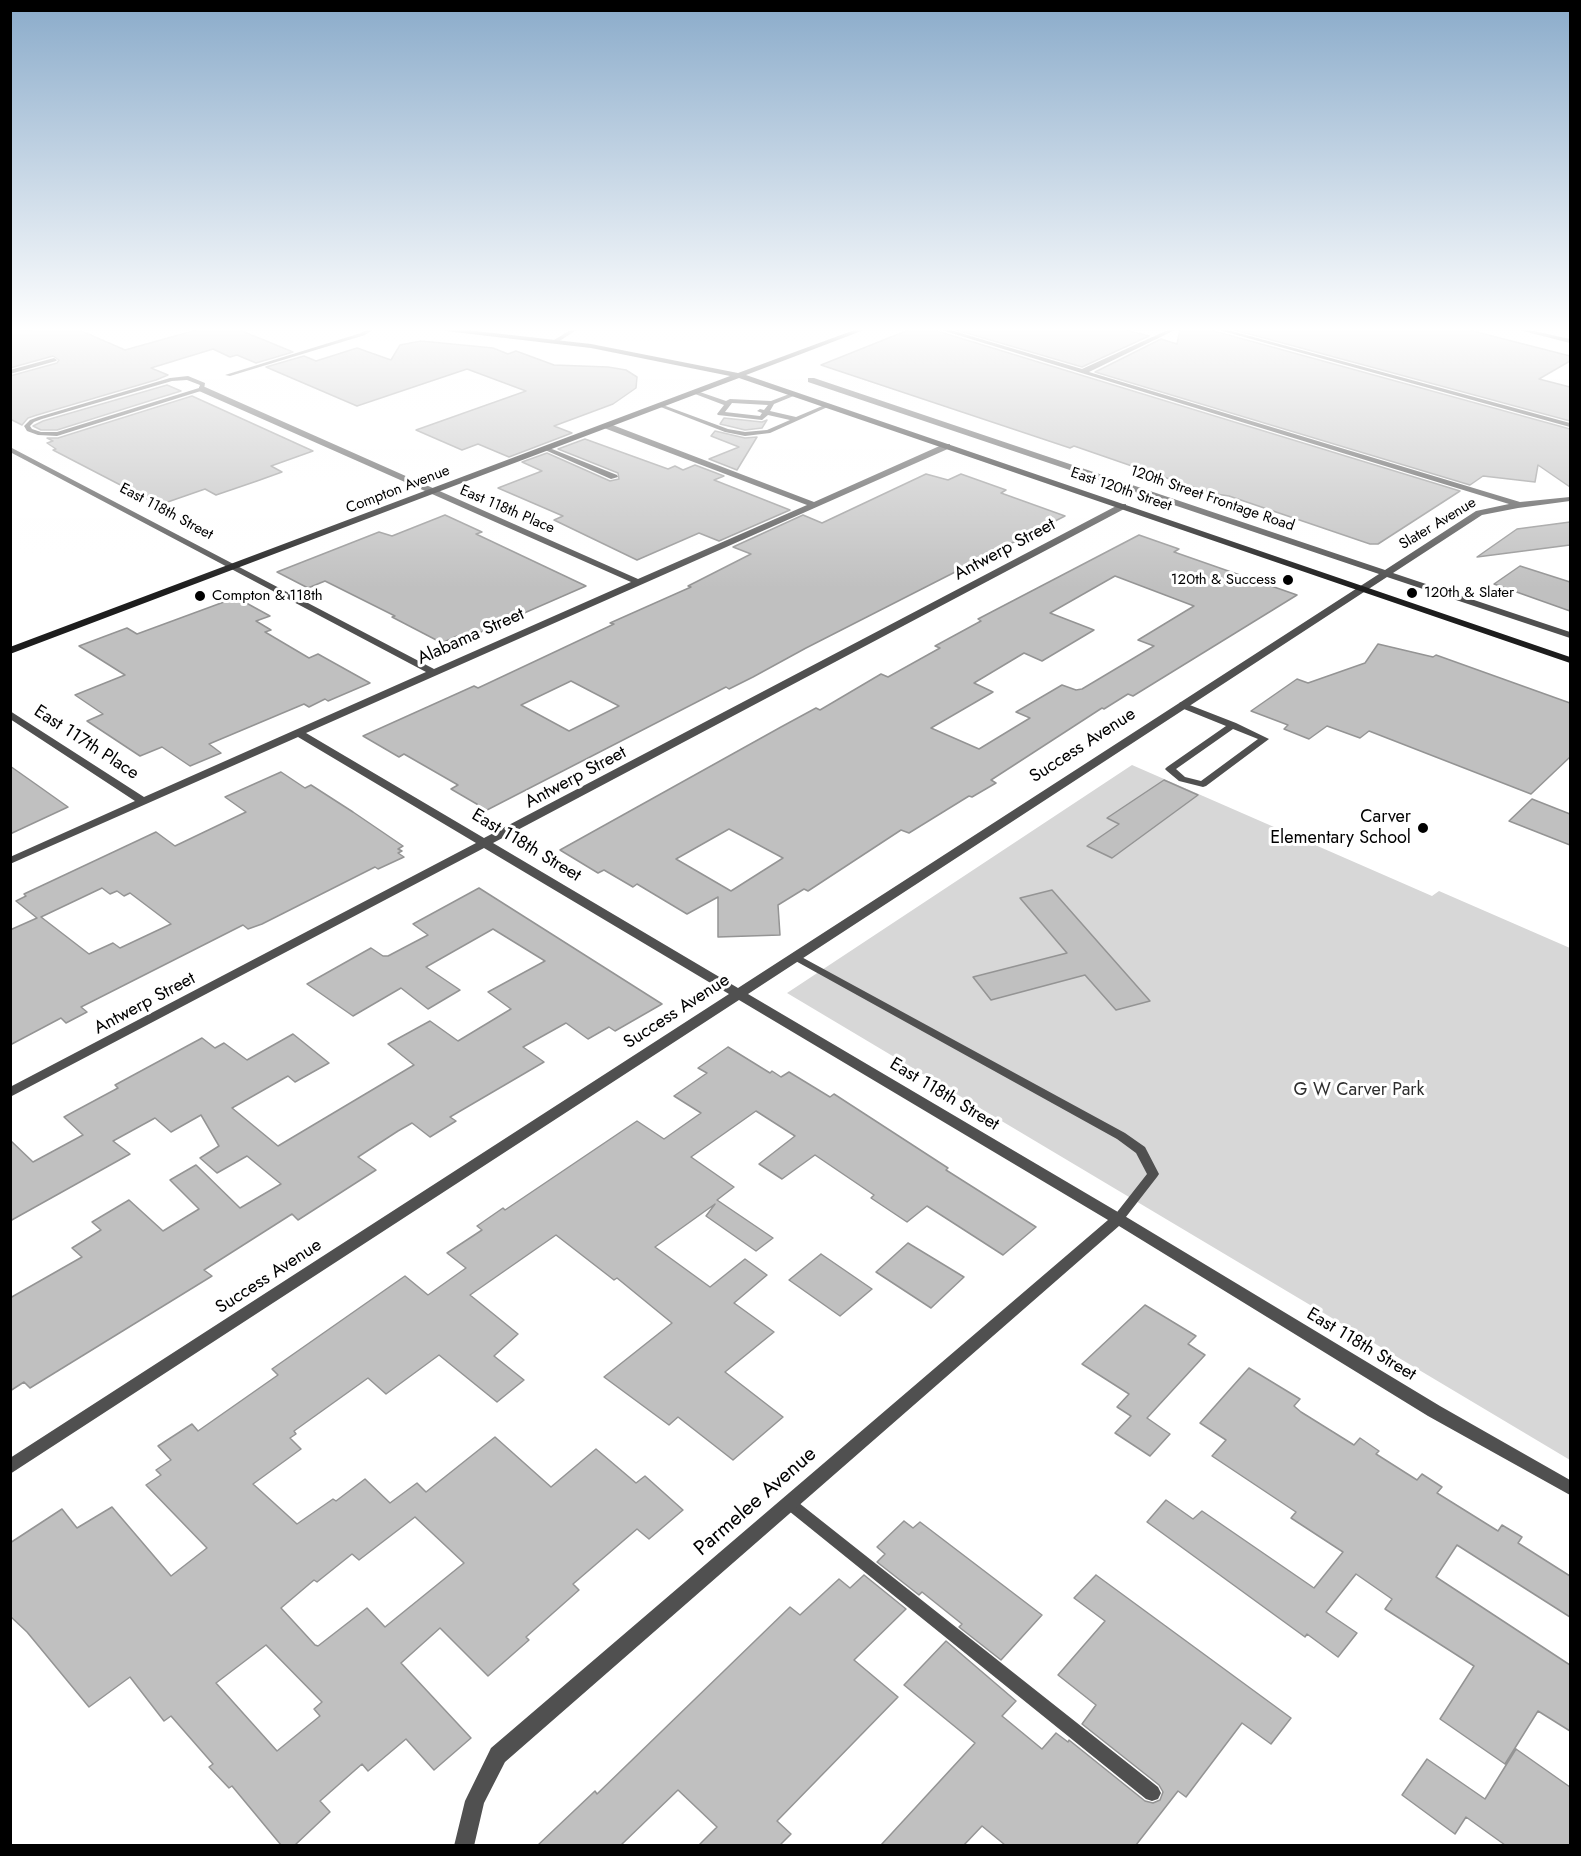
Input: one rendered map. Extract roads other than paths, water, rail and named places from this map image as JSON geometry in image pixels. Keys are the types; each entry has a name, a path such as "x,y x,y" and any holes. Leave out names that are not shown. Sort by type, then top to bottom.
{"street":[{"name":"East 118th Place","path":"261,416 638,582"},
{"name":"Compton Avenue","path":"10,651 635,416"},
{"name":"East 120th Street","path":"860,416 1570,660"},
{"name":"120th Street Frontage Road","path":"917,416 1570,634"},
{"path":"1228,416 1518,505"},
{"path":"1536,416 1570,425"},
{"path":"607,426 812,504"},
{"name":"Alabama Street","path":"10,861 947,446"},
{"name":"East 118th Street","path":"10,449 433,672"},
{"name":"Slater Avenue","path":"1364,589 1479,513 1518,505 1570,499"},
{"name":"Antwerp Street","path":"10,1093 487,844 1123,506"},
{"name":"Success Avenue","path":"10,1467 1364,589"},
{"name":"East 117th Place","path":"10,714 142,801"},
{"name":"East 118th Street","path":"299,733 1118,1219 1434,1411 1570,1488"},
{"name":"Parmelee Avenue","path":"464,1845 475,1800 498,1755 1118,1219"}],"lane":[{"path":"48,416 32,421 27,426 33,432 52,435 115,416"},
{"path":"686,416 727,431 745,434 768,432 805,416"},
{"path":"737,416 762,418 762,416"},
{"path":"780,416 797,419"},
{"path":"547,449 614,477"},
{"path":"1182,705 1233,726 1264,739 1203,784 1182,779 1170,769 1233,726"},
{"path":"796,957 1101,1125 1141,1150 1153,1174 1118,1219"},
{"path":"789,1503 1152,1793"}],"place":[{"name":"120th & Success","path":"1288,580"},
{"name":"120th & Slater","path":"1412,593"},
{"name":"Compton & 118th","path":"200,596"},
{"name":"Carver Elementary School","path":"1423,828"}],"park label":[{"name":"G W Carver Park","path":"1359,1091"}]}
